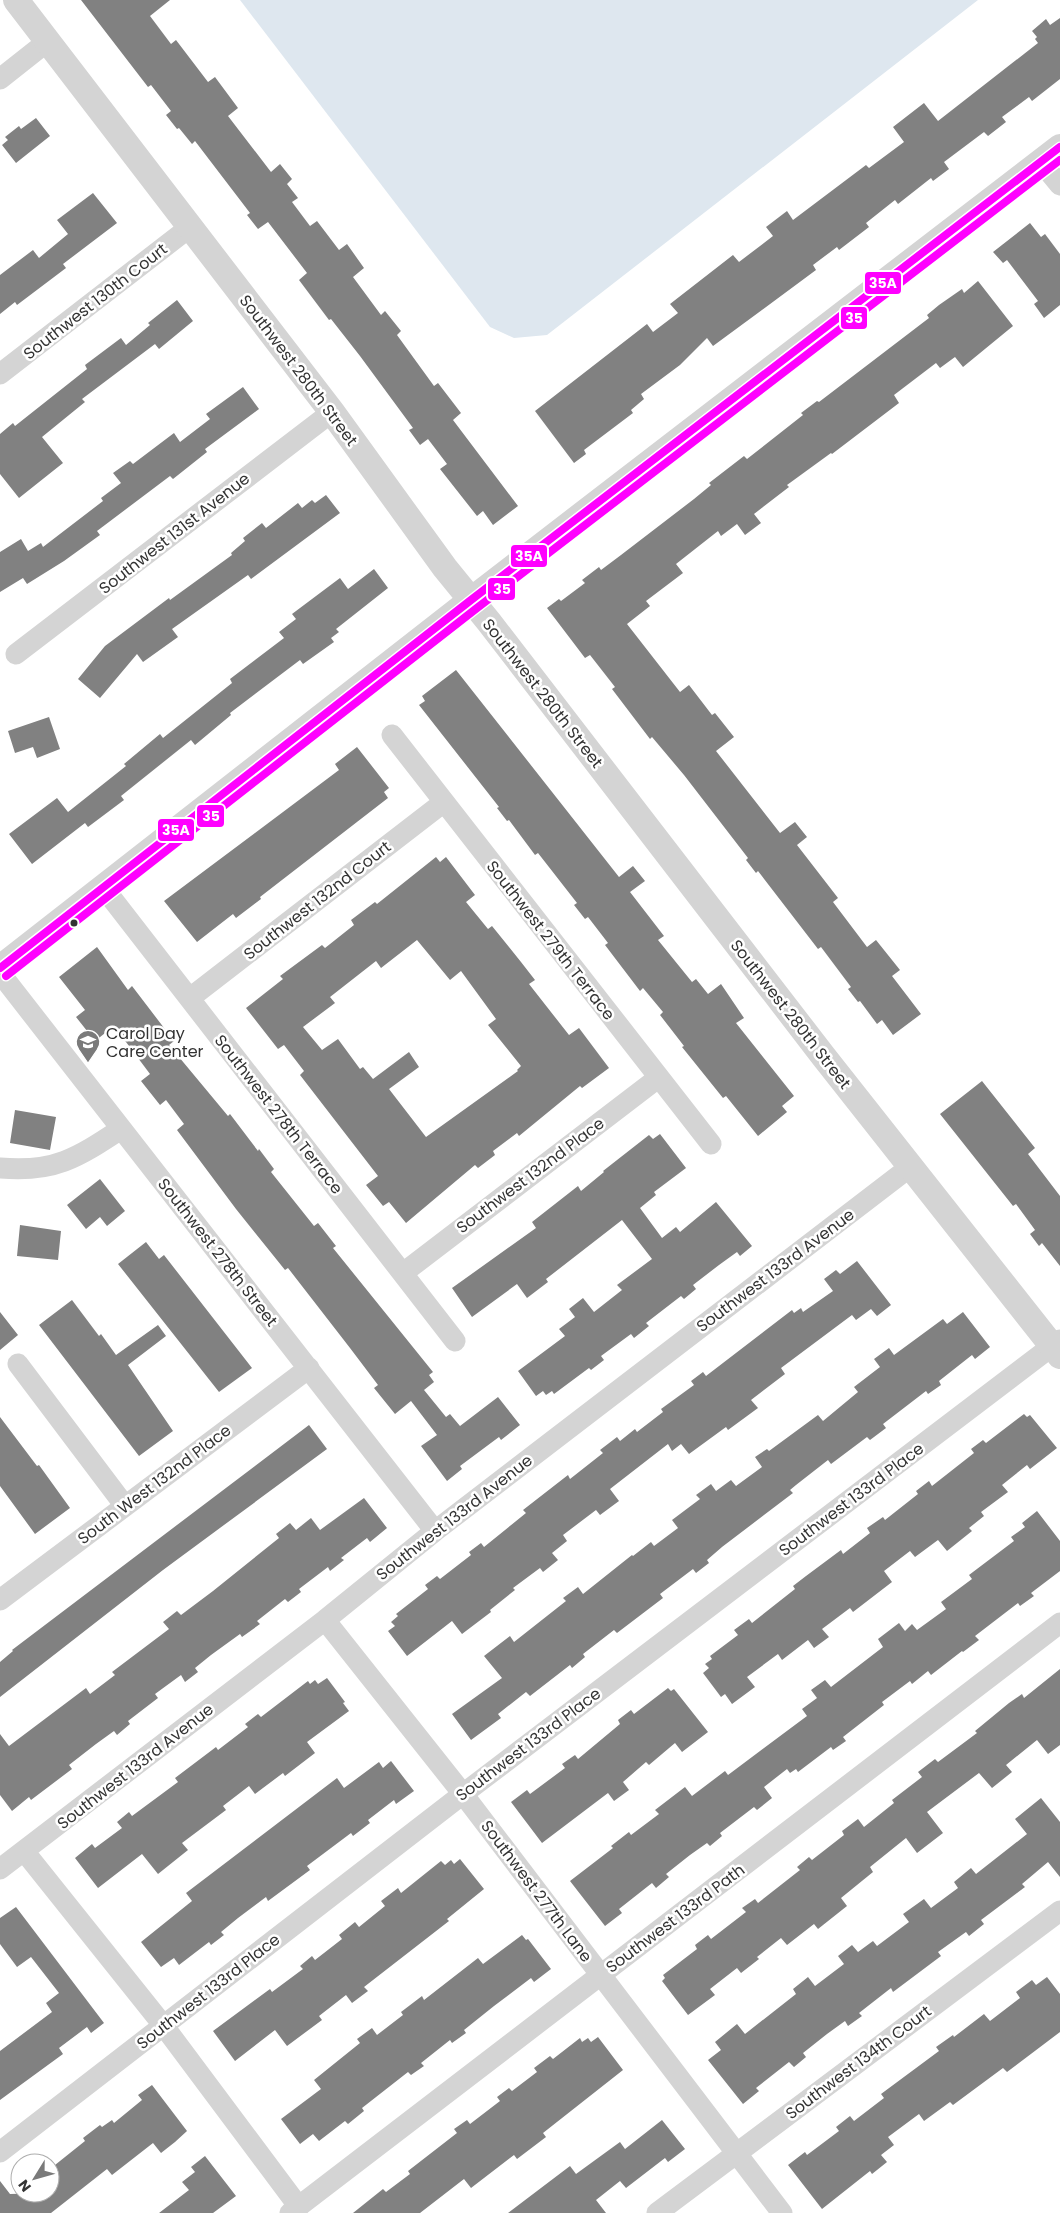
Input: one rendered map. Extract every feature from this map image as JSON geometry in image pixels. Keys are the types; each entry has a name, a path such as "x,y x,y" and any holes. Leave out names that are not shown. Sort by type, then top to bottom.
{"street":[{"name":"Southwest 280th Street","path":"16,0 332,412 445,568 910,1167 1057,1348"},
{"path":"0,79 48,41"},
{"path":"0,968 471,600 1051,154 1060,185"},
{"name":"Southwest 130th Court","path":"0,374 190,228"},
{"name":"Southwest 131st Avenue","path":"16,654 332,412"},
{"name":"Southwest 279th Terrace","path":"392,735 711,1144"},
{"name":"Southwest 132nd Court","path":"190,998 444,802"},
{"name":"Southwest 278th Terrace","path":"103,887 455,1341"},
{"name":"Southwest 278th Street","path":"0,973 435,1531"},
{"name":"Southwest 132nd Place","path":"403,1273 658,1078"},
{"path":"0,1168 22,1170 56,1165 88,1150 121,1130"},
{"name":"Southwest 133rd Avenue","path":"0,1869 325,1620 435,1531 910,1167"},
{"name":"Southwest 133rd Place","path":"0,2152 463,1794 1057,1348"},
{"path":"18,1364 125,1506"},
{"name":"South West 132nd Place","path":"0,1600 309,1368"},
{"name":"Southwest 277th Lane","path":"325,1620 463,1794 782,2213"},
{"name":"Southwest 133rd Path","path":"294,2210 1060,1623"},
{"path":"24,1851 163,2026 294,2210"},
{"name":"Southwest 134th Court","path":"657,2213 1060,1911"}],"shaded area":[{"path":"240,0 978,0 547,335 514,338 490,327"}],"building":[{"path":"81,0 170,0 150,16 171,44 176,40 208,82 215,77 238,108 228,116 271,172 280,164 292,179 287,184 298,198 292,202 310,226 317,221 339,250 347,244 364,268 353,277 381,315 385,311 401,331 397,335 434,386 438,383 461,413 453,420 518,506 493,525 483,511 477,516 440,469 447,464 428,439 420,445 409,430 413,428 360,356 331,319 329,320 299,280 307,273 268,222 258,229 247,215 250,213 195,141 192,144 179,128 177,129 166,115 171,111 151,85 148,87"},
{"path":"1060,18 1060,79 1032,101 1029,97 1002,117 1006,122 988,136 984,132 944,162 949,169 933,181 931,178 898,204 895,200 866,223 869,227 839,250 837,247 813,265 816,270 713,346 707,338 680,365 641,394 644,399 631,410 633,413 584,450 586,454 574,463 535,411 647,324 653,332 678,313 670,304 733,255 739,262 773,236 766,227 787,211 793,220 866,165 869,168 904,142 893,127 924,103 938,121 1038,43 1035,39 1037,37 1032,31 1046,19 1050,25"},
{"path":"36,118 50,136 16,163 2,145 8,140 5,137 19,126 21,129"},
{"path":"93,193 117,223 63,264 66,268 17,305 15,302 0,314 0,275 33,250 39,258 68,234 57,220"},
{"path":"1030,223 1041,237 1045,234 1060,254 1060,305 1044,318 1034,304 1038,301 1007,260 1003,263 993,252"},
{"path":"978,281 1013,326 963,367 955,357 940,368 936,363 894,395 899,403 832,454 787,485 789,487 754,514 761,523 745,535 737,524 721,536 718,531 676,564 683,573 646,601 650,606 627,624 680,692 689,685 712,715 715,713 734,737 716,751 780,833 795,822 807,837 797,845 838,898 833,902 867,947 876,940 900,970 892,976 921,1014 893,1035 882,1020 877,1024 860,1001 858,1002 848,989 851,987 821,947 818,949 758,871 756,873 746,860 748,858 684,775 652,737 650,739 612,689 615,687 590,655 585,658 547,608 559,599 561,601 585,583 582,580 599,567 601,570 694,499 711,485 709,483 744,456 747,459 803,415 801,413 817,401 819,402 929,318 927,315 939,305 962,289 964,293"},
{"path":"177,300 193,321 159,349 155,344 82,399 85,402 42,437 63,463 19,498 0,474 0,434 13,423 15,426 87,369 85,365 121,338 126,345 150,325 148,323"},
{"path":"243,387 259,409 205,449 207,452 173,479 170,476 97,531 100,535 64,561 27,584 23,578 0,592 0,552 21,539 28,551 41,543 43,547 103,501 101,498 121,483 113,473 130,461 133,464 174,433 180,442 210,419 206,414"},
{"path":"326,495 340,513 251,579 248,575 172,629 178,637 143,662 137,654 100,698 78,679 105,646 169,598 170,600 232,555 231,553 245,541 243,538 262,523 266,528 298,503 302,508 312,500 315,503"},
{"path":"374,569 388,588 336,629 339,632 331,638 334,642 303,664 300,660 230,713 231,715 195,745 191,740 121,796 124,800 88,827 85,823 32,864 9,834 57,798 68,812 126,766 124,764 160,734 163,738 232,683 230,679 284,638 279,632 296,619 292,614 340,578 348,589"},
{"path":"456,670 619,877 633,866 645,881 630,892 664,936 658,940 692,982 696,979 708,994 721,984 744,1018 736,1023 794,1096 782,1106 787,1112 758,1136 726,1096 723,1098 682,1047 684,1046 660,1015 663,1012 643,988 640,991 605,945 608,943 588,917 585,919 574,905 577,903 538,853 535,855 509,820 507,821 497,808 499,807 419,705 425,701 422,696"},
{"path":"49,717 60,749 37,758 33,747 15,753 8,731"},
{"path":"357,747 389,788 384,792 388,798 260,897 261,899 236,918 233,914 197,942 164,901 339,770 335,764"},
{"path":"436,857 440,862 446,857 475,895 466,902 488,929 492,926 535,980 529,984 569,1035 579,1028 609,1068 582,1088 580,1086 519,1136 517,1133 493,1151 495,1155 478,1168 475,1165 406,1223 389,1202 383,1206 366,1185 378,1176 300,1075 304,1071 284,1045 278,1049 246,1008 283,979 280,976 322,945 325,948 354,925 351,920 375,902 377,904","holes":["417,940 450,980 461,971 496,1019 488,1025 521,1066 518,1071 426,1137 389,1089 419,1067 409,1052 373,1079 363,1067 360,1069 338,1039 322,1050 303,1027 335,1003 330,997 376,961 381,968"]},
{"path":"97,947 128,990 132,986 174,1041 169,1045 228,1116 230,1114 258,1151 259,1149 274,1169 271,1172 314,1226 318,1223 336,1246 333,1248 433,1372 429,1375 434,1382 424,1390 446,1417 450,1414 460,1426 498,1397 520,1425 501,1440 499,1437 460,1466 462,1469 447,1481 421,1446 437,1435 411,1401 395,1414 374,1388 378,1385 350,1348 288,1268 285,1270 236,1209 177,1130 184,1124 166,1100 160,1105 141,1081 150,1074 114,1026 95,1041 76,1017 85,1010 59,977"},
{"path":"982,1081 1035,1148 1028,1154 1060,1196 1060,1266 1042,1243 1039,1246 1030,1234 1035,1230 1016,1204 1013,1206 940,1114"},
{"path":"15,1110 56,1117 50,1150 10,1143"},
{"path":"660,1134 686,1168 654,1192 656,1195 640,1208 662,1238 676,1227 680,1232 716,1202 752,1246 740,1256 737,1252 693,1285 696,1289 684,1299 681,1296 646,1323 649,1326 634,1338 631,1334 601,1356 604,1360 591,1370 589,1368 554,1394 552,1391 546,1395 543,1391 536,1396 518,1371 565,1336 559,1329 575,1317 569,1309 583,1298 594,1312 622,1290 617,1285 652,1259 622,1220 546,1279 548,1282 527,1298 517,1284 472,1317 452,1288 536,1228 532,1222 578,1186 581,1191 649,1135 653,1139"},
{"path":"100,1179 125,1211 107,1226 100,1217 86,1229 67,1205"},
{"path":"20,1225 61,1231 58,1260 17,1256"},
{"path":"146,1242 159,1259 164,1255 252,1368 219,1392 118,1264"},
{"path":"857,1261 891,1305 877,1316 871,1309 856,1320 852,1315 781,1368 785,1374 751,1400 758,1408 728,1430 726,1427 689,1454 681,1444 672,1451 668,1444 610,1489 619,1501 600,1515 596,1510 563,1535 567,1541 552,1553 558,1560 543,1572 540,1568 513,1588 515,1590 490,1610 491,1612 462,1634 452,1621 407,1656 388,1631 395,1626 391,1622 398,1616 396,1614 428,1589 425,1585 437,1576 440,1579 471,1555 469,1552 481,1543 484,1547 526,1513 523,1510 568,1475 570,1479 603,1453 600,1450 617,1437 620,1441 635,1429 637,1432 663,1412 661,1409 694,1385 691,1381 703,1372 706,1376 792,1310 794,1313 801,1308 803,1312 833,1291 824,1279 836,1270 840,1274"},
{"path":"72,1300 116,1355 158,1325 166,1336 128,1365 173,1431 139,1456 39,1325"},
{"path":"0,1312 18,1335 0,1350"},
{"path":"963,1312 990,1347 975,1359 972,1355 939,1381 941,1385 928,1394 926,1391 883,1424 886,1428 870,1440 867,1437 831,1464 828,1460 790,1490 793,1493 722,1547 707,1560 709,1563 696,1573 693,1569 660,1594 663,1598 617,1633 614,1630 583,1654 585,1657 572,1668 570,1665 530,1696 526,1692 498,1714 501,1718 471,1740 452,1714 502,1678 484,1656 510,1636 514,1642 566,1601 563,1598 578,1587 583,1594 632,1555 651,1542 654,1546 678,1528 672,1520 700,1499 696,1495 711,1484 716,1491 731,1480 736,1486 762,1467 755,1457 767,1449 769,1451 818,1415 823,1421 858,1392 854,1387 880,1367 874,1359 889,1348 894,1355 943,1319 947,1324"},
{"path":"1024,1414 1027,1417 1030,1415 1057,1448 1030,1469 1027,1465 1002,1485 1008,1492 981,1512 984,1516 969,1528 972,1531 947,1551 938,1540 915,1557 910,1551 884,1571 892,1582 853,1612 850,1608 822,1629 829,1637 814,1648 808,1640 782,1660 778,1654 747,1677 755,1687 732,1704 725,1694 721,1697 703,1673 709,1668 705,1664 712,1659 710,1656 738,1635 734,1630 749,1619 752,1623 795,1589 793,1586 806,1576 841,1550 843,1554 870,1533 867,1528 883,1517 885,1520 918,1494 916,1491 929,1481 932,1486 974,1453 971,1449 983,1440 986,1443"},
{"path":"0,1417 37,1466 39,1465 70,1508 35,1534 0,1486"},
{"path":"309,1425 327,1449 163,1570 0,1697 0,1662 12,1650"},
{"path":"364,1498 387,1528 370,1542 367,1538 341,1558 344,1560 330,1571 328,1567 299,1589 301,1592 288,1602 285,1599 257,1621 260,1624 242,1637 240,1634 211,1655 195,1668 198,1672 185,1682 181,1675 155,1694 158,1698 128,1721 130,1724 117,1735 114,1731 96,1744 69,1765 72,1769 31,1800 29,1797 12,1811 0,1795 0,1734 9,1746 86,1688 90,1694 115,1675 112,1672 169,1629 163,1622 177,1611 181,1615 213,1591 279,1538 276,1534 290,1523 296,1530 311,1518 320,1530"},
{"path":"1037,1511 1060,1541 1060,1571 1031,1593 1034,1596 1020,1606 1018,1603 975,1636 979,1640 931,1675 928,1671 912,1684 910,1681 882,1702 884,1705 843,1737 846,1741 833,1750 831,1747 798,1772 796,1769 790,1773 787,1769 764,1787 772,1798 757,1810 754,1807 720,1833 722,1836 710,1846 707,1843 690,1855 666,1874 669,1877 656,1888 652,1883 619,1909 622,1913 605,1926 570,1881 613,1848 611,1846 629,1832 631,1835 659,1814 655,1810 685,1787 692,1796 725,1771 728,1775 807,1716 802,1709 817,1698 811,1690 825,1680 831,1687 883,1647 878,1639 899,1623 905,1631 912,1624 917,1630 946,1609 941,1602 972,1579 969,1575 1014,1541 1011,1537 1025,1527 1022,1523"},
{"path":"1060,1669 1060,1745 1048,1754 1037,1740 1006,1765 1012,1772 992,1788 979,1773 927,1812 943,1833 917,1853 906,1838 870,1867 873,1872 841,1898 847,1906 818,1929 814,1924 787,1945 781,1938 757,1957 759,1959 741,1973 737,1968 710,1989 715,1995 688,2015 662,1981 665,1978 663,1975 697,1949 695,1945 708,1935 711,1939 746,1912 742,1908 755,1899 758,1903 800,1870 797,1867 809,1857 812,1860 844,1835 842,1831 858,1819 864,1827 894,1803 892,1800 922,1777 918,1772 935,1759 938,1762 977,1733 975,1731 1009,1703 1022,1694 1024,1698"},
{"path":"327,1678 345,1702 343,1703 349,1711 307,1742 315,1753 285,1776 283,1773 255,1794 249,1786 223,1806 226,1810 182,1843 188,1850 158,1874 142,1854 98,1888 75,1858 92,1844 95,1848 122,1828 117,1822 129,1812 132,1816 178,1782 175,1778 216,1747 218,1750 248,1727 245,1724 258,1714 261,1717 308,1681 310,1684 315,1680 318,1684"},
{"path":"668,1688 671,1691 674,1689 708,1732 682,1752 675,1743 649,1765 646,1762 623,1782 629,1790 614,1801 608,1793 542,1843 511,1802 527,1790 530,1794 565,1768 562,1764 575,1755 578,1759 620,1724 618,1720 631,1710 634,1714"},
{"path":"391,1761 414,1791 396,1804 394,1800 368,1820 370,1823 353,1836 351,1833 307,1866 310,1870 268,1901 266,1897 238,1918 221,1932 224,1935 211,1945 209,1942 179,1965 174,1958 161,1967 141,1942 192,1901 186,1893 337,1778 344,1788 379,1762 383,1768"},
{"path":"1041,1798 1060,1822 1060,1877 1048,1862 1022,1884 1025,1887 981,1920 984,1924 969,1936 966,1932 938,1952 941,1956 893,1992 891,1988 859,2013 862,2016 848,2026 845,2021 827,2034 803,2053 806,2057 794,2067 789,2062 756,2088 759,2091 743,2104 708,2060 721,2050 715,2042 737,2024 745,2034 796,1994 793,1989 808,1977 815,1986 844,1964 838,1956 852,1945 858,1952 873,1941 877,1946 909,1922 903,1914 924,1899 931,1908 958,1888 954,1882 971,1868 976,1874 1027,1834 1015,1819"},
{"path":"460,1859 484,1889 447,1919 449,1921 364,1987 368,1991 352,2003 346,1995 319,2016 322,2020 287,2046 275,2030 235,2061 213,2031 270,1989 272,1992 303,1969 300,1966 312,1956 315,1960 342,1939 339,1935 355,1922 359,1927 385,1906 381,1901 398,1888 401,1893 441,1861 445,1865 451,1860 454,1864"},
{"path":"16,1907 104,2023 91,2033 87,2027 59,2048 63,2054 0,2100 0,2051 52,2012 46,2003 59,1993 31,1957 17,1967 0,1944 0,1918"},
{"path":"522,1935 526,1940 528,1939 551,1969 534,1982 531,1978 494,2006 464,2030 466,2033 452,2043 450,2040 421,2063 424,2066 411,2075 408,2072 362,2108 364,2111 348,2124 345,2121 319,2141 313,2134 300,2144 281,2119 321,2089 314,2080 360,2043 357,2039 372,2028 377,2035 403,2015 401,2012 422,1996 424,2000 478,1958 483,1964"},
{"path":"1047,1977 1060,1994 1060,2032 1007,2072 1003,2068 953,2105 950,2102 924,2121 919,2114 888,2137 894,2145 881,2155 887,2162 872,2174 870,2171 822,2209 788,2165 805,2152 807,2155 839,2131 836,2127 850,2116 854,2121 884,2098 881,2094 939,2051 936,2047 953,2035 954,2037 984,2014 990,2021 1020,1998 1016,1992 1032,1980 1036,1985"},
{"path":"598,2037 623,2070 543,2133 546,2137 517,2159 514,2155 471,2188 464,2179 420,2213 353,2213 383,2189 386,2192 410,2174 408,2171 457,2133 454,2129 467,2120 470,2124 500,2101 497,2097 509,2088 512,2091 537,2072 534,2068 550,2056 553,2059 580,2038 582,2042 588,2038 591,2042"},
{"path":"152,2085 187,2131 161,2153 153,2143 112,2175 107,2169 51,2213 0,2213 0,2181 10,2194 10,2203 60,2203 60,2161 85,2141 83,2138 100,2125 102,2127 112,2120 114,2123 142,2100 138,2095"},
{"path":"662,2120 685,2149 668,2162 665,2158 626,2188 620,2181 596,2200 606,2213 508,2213 570,2166 576,2174 620,2142 625,2149"},
{"path":"205,2156 236,2196 213,2213 159,2213 189,2190 182,2182 195,2172 191,2167"}],"transit line":[{"name":"35A","path":"0,968 471,600 1060,147"},
{"name":"35","path":"6,976 477,608 1060,160"}],"place":[{"name":"Carol Day Care Center","path":"88,1063"}]}
